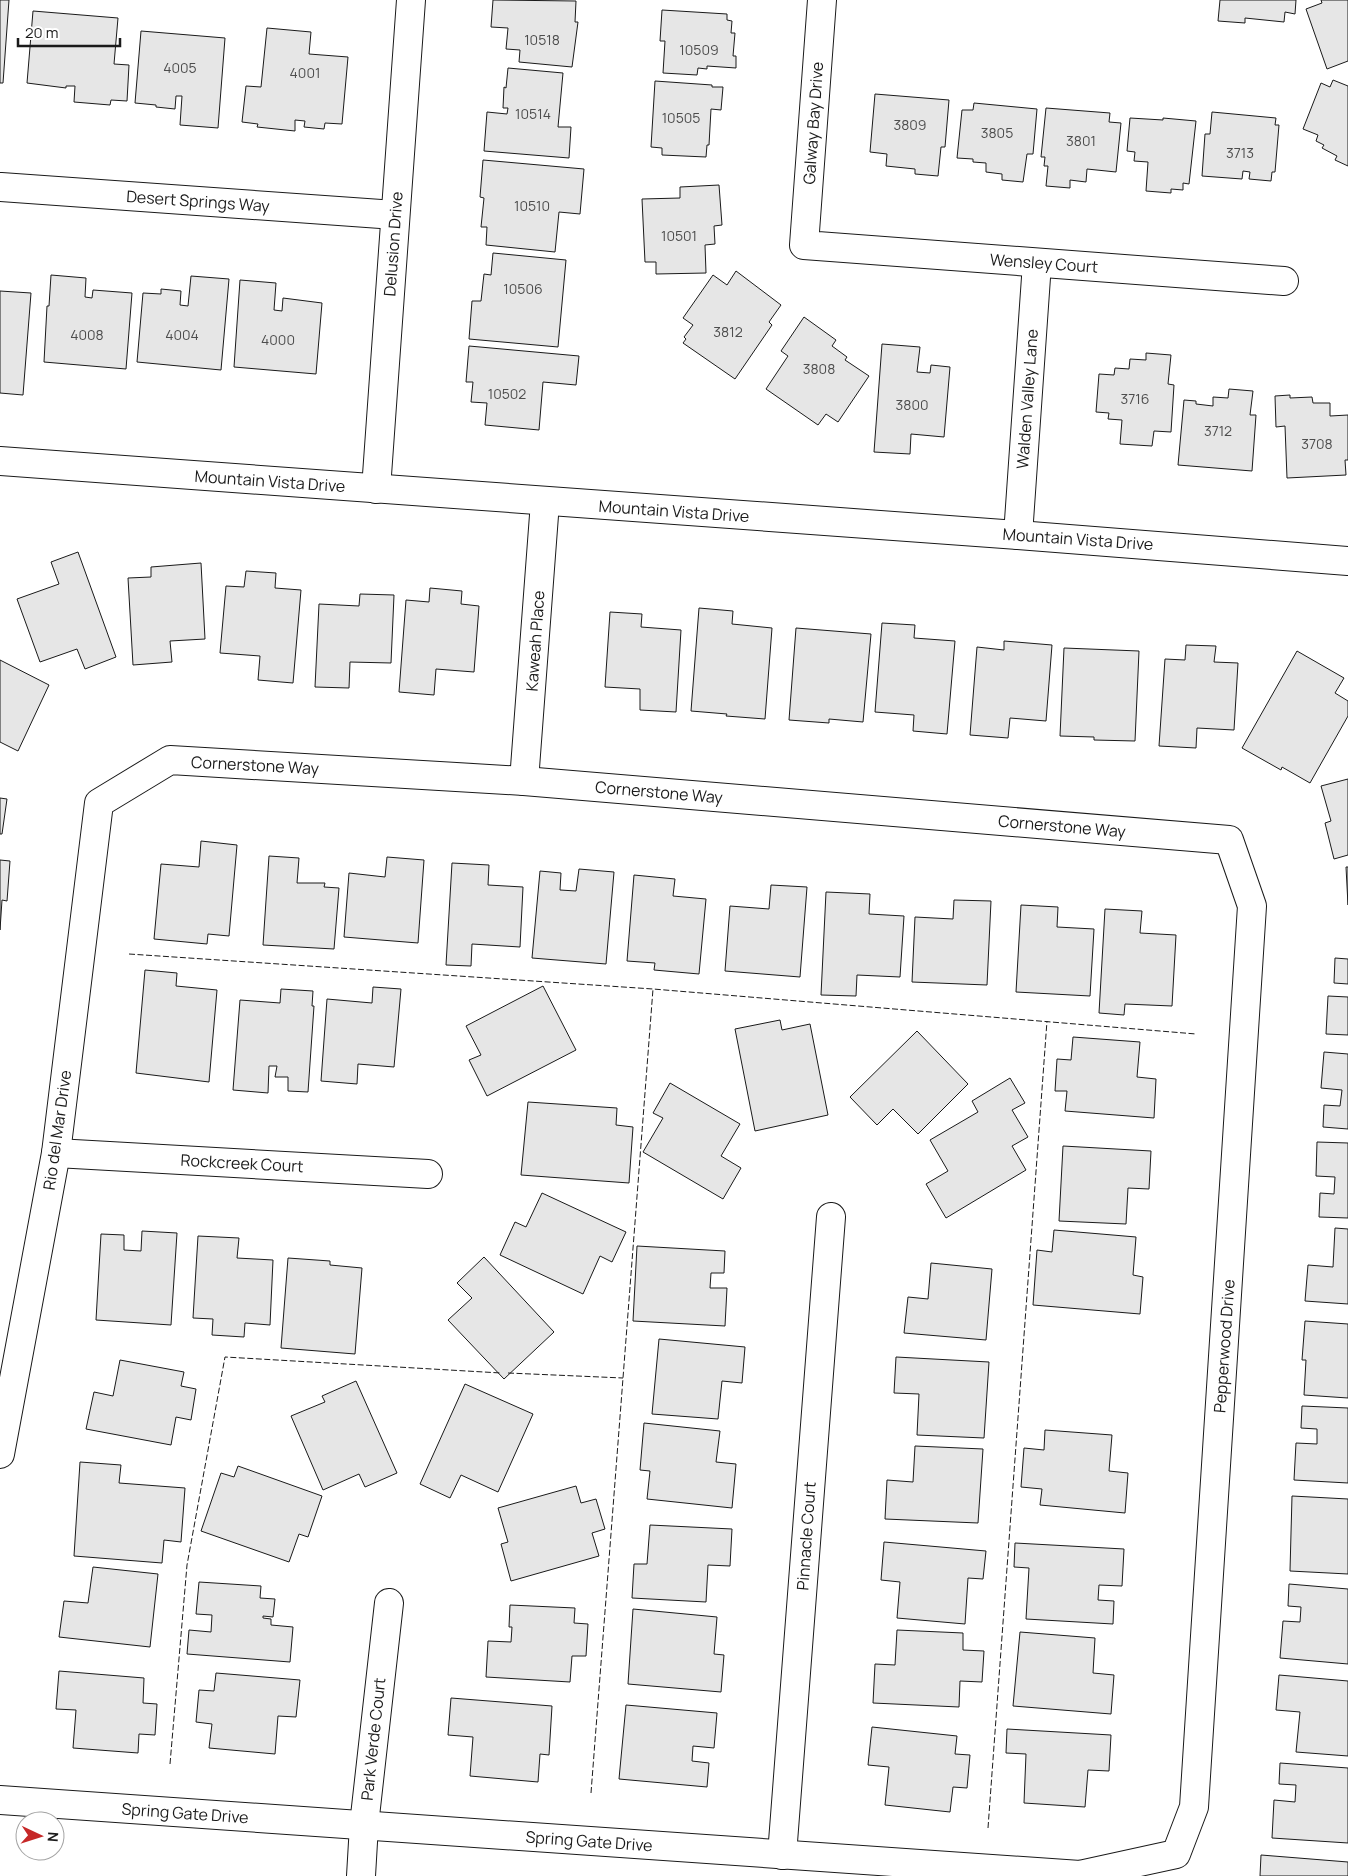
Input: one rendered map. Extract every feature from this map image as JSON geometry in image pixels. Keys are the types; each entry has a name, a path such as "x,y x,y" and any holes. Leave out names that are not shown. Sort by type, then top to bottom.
{"street":[{"name":"Delusion Drive","path":"376,489 411,0"},
{"name":"Galway Bay Drive","path":"804,245 822,0"},
{"name":"Desert Springs Way","path":"1,187 395,216"},
{"name":"Wensley Court","path":"804,245 1284,281"},
{"name":"Walden Valley Lane","path":"1018,534 1037,263"},
{"name":"Mountain Vista Drive","path":"0,461 545,502 1018,534 1348,561"},
{"name":"Kaweah Place","path":"524,781 545,502"},
{"name":"Cornerstone Way","path":"99,803 170,760 524,781 1229,840"},
{"name":"Rio del Mar Drive","path":"0,1454 56,1153 99,803"},
{"name":"Pepperwood Drive","path":"1176,1854 1194,1807 1252,906 1229,840"},
{"name":"Rockcreek Court","path":"56,1153 428,1174"},
{"name":"Pinnacle Court","path":"782,1854 831,1217"},
{"name":"Park Verde Court","path":"361,1876 364,1825 389,1603"},
{"name":"Spring Gate Drive","path":"0,1800 1080,1875 1176,1854"}],"building":[{"path":"0,0 9,0 3,83 0,83"},
{"path":"493,0 576,1 575,22 578,22 572,67 519,62 520,50 506,49 508,28 491,27"},
{"path":"1220,0 1296,0 1295,14 1285,12 1284,22 1245,18 1245,23 1218,21"},
{"path":"1321,0 1348,0 1348,61 1327,69 1306,9 1322,3"},
{"path":"662,10 727,14 727,20 732,21 731,33 735,33 733,56 736,56 736,68 707,66 707,69 698,68 697,75 663,73 665,41 660,41"},
{"path":"33,11 118,18 114,64 129,65 127,101 111,100 110,105 74,102 75,86 66,86 66,88 27,83"},
{"path":"267,28 311,32 309,54 348,57 342,124 325,123 324,129 304,127 305,121 295,120 295,131 257,127 258,124 242,122 246,86 261,87"},
{"path":"141,31 225,38 218,128 180,125 182,96 176,96 175,109 135,103"},
{"path":"508,68 563,73 558,127 571,127 569,158 484,151 487,112 507,114 508,108 503,108 504,87 506,88"},
{"path":"1333,80 1348,86 1348,166 1335,160 1337,156 1322,148 1324,145 1316,141 1318,135 1303,129 1321,83 1330,87"},
{"path":"655,81 723,87 721,110 711,109 709,145 707,145 706,157 662,155 662,148 651,147"},
{"path":"875,94 949,100 945,147 941,147 938,176 915,174 915,169 886,166 887,154 870,152"},
{"path":"974,103 1037,109 1033,154 1027,154 1023,182 1002,180 1002,174 986,172 986,163 973,162 973,159 957,158 962,110 973,110"},
{"path":"1046,108 1110,113 1109,122 1121,123 1116,172 1087,169 1086,182 1070,180 1070,188 1046,186 1048,166 1044,166 1045,157 1041,157"},
{"path":"1212,112 1276,118 1275,125 1279,125 1275,172 1272,172 1271,181 1249,179 1250,172 1243,171 1242,179 1202,176 1205,134 1210,134"},
{"path":"1130,118 1196,121 1189,184 1183,183 1183,190 1171,189 1171,193 1146,191 1148,162 1134,161 1135,152 1127,151"},
{"path":"483,160 584,169 580,214 559,212 555,252 486,245 487,227 481,227 484,198 480,197"},
{"path":"719,185 722,225 714,226 715,244 705,245 706,273 656,274 656,262 645,262 642,199 680,198 680,187"},
{"path":"493,253 566,260 558,347 469,339 472,301 481,301 484,274 491,275"},
{"path":"736,271 781,305 769,322 772,325 735,379 683,343 686,339 684,337 693,325 683,318 713,275 727,285"},
{"path":"51,275 86,278 85,297 92,298 93,290 132,293 126,369 44,362 47,306 49,306"},
{"path":"191,276 229,279 221,370 137,362 143,293 161,294 161,289 181,291 180,305 188,306"},
{"path":"240,280 276,283 274,310 282,311 283,298 322,303 316,374 234,367"},
{"path":"0,291 31,293 23,395 0,393"},
{"path":"804,317 836,340 832,346 847,357 845,360 869,376 838,422 826,414 818,425 766,389 788,356 781,351"},
{"path":"882,344 920,347 917,372 930,373 931,365 950,367 944,437 911,434 910,454 874,452"},
{"path":"469,346 579,356 576,385 543,382 539,430 485,425 487,403 471,402 473,382 466,382"},
{"path":"1146,353 1171,355 1168,384 1174,385 1171,432 1154,431 1152,446 1120,444 1122,420 1108,419 1109,413 1096,412 1099,374 1114,375 1115,368 1129,369 1130,359 1146,360"},
{"path":"1229,389 1253,391 1250,415 1256,415 1252,471 1178,465 1184,400 1213,406 1213,397 1228,398"},
{"path":"1290,395 1290,398 1312,397 1313,403 1330,403 1330,416 1348,415 1346,475 1287,478 1285,426 1276,427 1275,396"},
{"path":"78,552 116,657 85,669 77,649 40,662 17,599 59,584 51,562"},
{"path":"201,563 205,639 170,641 172,662 133,665 128,578 151,577 151,567"},
{"path":"246,571 276,573 275,588 301,590 293,683 258,680 260,656 220,653 226,586 244,587"},
{"path":"430,588 462,591 461,604 479,606 474,672 436,669 434,695 399,692 406,600 429,602"},
{"path":"360,594 394,595 391,663 350,662 349,688 315,687 319,604 359,606"},
{"path":"699,608 733,611 732,624 772,628 765,719 691,711"},
{"path":"610,612 642,614 641,627 681,630 676,712 640,710 640,689 605,687"},
{"path":"882,623 915,625 914,638 955,641 947,734 913,731 914,715 875,712"},
{"path":"796,628 871,634 863,722 829,719 829,723 789,720"},
{"path":"1004,641 1052,645 1046,721 1010,718 1008,738 970,735 977,647 1004,650"},
{"path":"1186,645 1216,646 1214,662 1238,663 1234,730 1197,728 1196,748 1159,746 1165,659 1185,660"},
{"path":"1064,648 1139,651 1135,741 1094,740 1094,737 1060,736"},
{"path":"1297,651 1344,678 1335,693 1348,701 1348,716 1310,783 1282,767 1281,770 1242,748"},
{"path":"0,660 49,685 18,751 0,742"},
{"path":"1348,779 1348,855 1334,859 1325,823 1331,821 1321,786"},
{"path":"0,798 7,799 2,834 0,834"},
{"path":"201,841 237,845 229,936 208,934 207,944 154,939 161,864 199,867"},
{"path":"269,856 299,858 297,883 325,883 324,887 339,888 334,949 263,945"},
{"path":"387,857 424,860 418,943 344,937 349,873 385,877"},
{"path":"0,860 10,861 7,901 2,900 0,930"},
{"path":"452,863 489,865 488,885 523,887 520,947 472,944 471,966 446,965"},
{"path":"1346,867 1348,867 1348,905"},
{"path":"579,869 614,872 606,964 532,958 540,871 561,873 560,890 576,891"},
{"path":"634,875 675,879 673,896 706,899 699,974 654,970 655,963 627,961"},
{"path":"771,885 807,887 800,977 725,971 730,906 769,909"},
{"path":"826,892 870,894 869,914 904,916 900,977 857,975 856,996 821,995"},
{"path":"954,900 991,901 987,985 912,982 915,917 953,919"},
{"path":"1021,905 1058,907 1057,927 1094,929 1090,996 1016,992"},
{"path":"1105,909 1142,911 1140,933 1176,935 1172,1006 1125,1004 1124,1015 1099,1013"},
{"path":"1335,958 1348,959 1348,984 1334,983"},
{"path":"145,970 177,973 176,986 217,990 209,1082 136,1073"},
{"path":"543,986 576,1050 487,1096 469,1060 481,1055 466,1026"},
{"path":"373,987 401,989 394,1067 358,1064 357,1084 321,1081 327,999 372,1003"},
{"path":"281,989 313,991 312,1006 314,1006 308,1092 288,1091 288,1077 275,1077 277,1066 269,1066 268,1093 233,1090 240,1000 280,1003"},
{"path":"1328,996 1348,997 1348,1035 1326,1034"},
{"path":"780,1020 782,1030 810,1024 828,1115 755,1131 735,1029"},
{"path":"917,1031 968,1084 918,1134 893,1109 877,1125 850,1097"},
{"path":"1073,1037 1140,1042 1137,1077 1156,1079 1154,1118 1065,1111 1067,1091 1055,1091 1057,1059 1071,1060"},
{"path":"1324,1052 1348,1054 1348,1129 1323,1127 1324,1105 1340,1106 1342,1090 1321,1088"},
{"path":"1010,1078 1025,1103 1012,1110 1028,1137 1012,1146 1026,1170 946,1218 926,1184 948,1171 930,1140 978,1112 972,1101"},
{"path":"670,1083 740,1124 721,1156 741,1168 723,1199 643,1152 663,1118 653,1113"},
{"path":"528,1102 617,1108 616,1125 633,1127 629,1183 521,1175"},
{"path":"1317,1142 1348,1143 1348,1218 1319,1217 1320,1193 1334,1194 1335,1177 1316,1176"},
{"path":"1063,1146 1151,1151 1149,1189 1128,1188 1126,1224 1059,1221"},
{"path":"542,1193 626,1232 612,1262 600,1256 583,1294 500,1255 515,1222 526,1227"},
{"path":"1335,1228 1348,1229 1348,1304 1305,1301 1308,1265 1333,1267"},
{"path":"1054,1230 1136,1237 1133,1275 1143,1277 1140,1314 1033,1305 1037,1250 1052,1252"},
{"path":"142,1231 177,1233 171,1325 96,1320 101,1234 124,1235 124,1250 141,1251"},
{"path":"198,1236 239,1238 237,1258 273,1260 270,1325 245,1323 244,1337 212,1335 213,1319 193,1318"},
{"path":"637,1246 725,1251 724,1273 711,1273 710,1288 727,1288 725,1326 633,1321"},
{"path":"484,1257 554,1332 504,1379 448,1320 472,1298 457,1283"},
{"path":"288,1258 330,1261 330,1265 362,1268 355,1354 281,1348"},
{"path":"931,1263 992,1269 986,1340 904,1333 908,1297 928,1299"},
{"path":"1305,1321 1348,1324 1348,1398 1304,1395 1306,1360 1302,1360"},
{"path":"659,1339 745,1347 742,1383 722,1381 718,1419 652,1414"},
{"path":"896,1357 989,1362 984,1438 917,1435 919,1394 894,1393"},
{"path":"120,1360 184,1372 181,1386 196,1389 191,1420 176,1417 171,1445 86,1429 94,1392 113,1396"},
{"path":"356,1381 397,1473 365,1487 359,1474 323,1490 291,1416 325,1402 322,1396"},
{"path":"465,1384 533,1414 498,1492 461,1475 450,1498 420,1484"},
{"path":"1302,1406 1348,1408 1348,1483 1294,1480 1296,1443 1317,1444 1317,1429 1301,1428"},
{"path":"644,1423 720,1431 716,1462 736,1464 732,1508 647,1499 650,1471 640,1470"},
{"path":"1045,1430 1112,1435 1109,1471 1128,1473 1125,1513 1040,1505 1042,1489 1021,1487 1024,1448 1044,1450"},
{"path":"915,1446 983,1449 978,1523 885,1519 887,1480 913,1482"},
{"path":"80,1462 121,1465 119,1483 185,1488 181,1542 164,1540 162,1563 74,1556"},
{"path":"238,1466 322,1496 308,1537 299,1534 289,1562 201,1531 221,1473 234,1477"},
{"path":"576,1486 581,1503 596,1499 605,1529 592,1533 599,1556 511,1581 501,1544 508,1542 498,1508"},
{"path":"1292,1496 1348,1499 1348,1574 1290,1571"},
{"path":"650,1525 732,1529 730,1566 708,1565 706,1602 632,1598 634,1564 647,1564"},
{"path":"884,1542 986,1551 983,1579 968,1578 965,1624 897,1618 900,1582 881,1580"},
{"path":"1015,1543 1124,1549 1122,1586 1099,1585 1098,1600 1114,1601 1113,1624 1026,1619 1029,1568 1014,1567"},
{"path":"93,1567 158,1574 150,1647 59,1637 64,1601 88,1603"},
{"path":"199,1582 261,1586 260,1598 275,1599 273,1617 263,1616 263,1618 271,1619 271,1625 293,1627 290,1662 187,1654 189,1630 211,1632 212,1615 196,1614"},
{"path":"1289,1584 1348,1589 1348,1664 1280,1658 1283,1621 1300,1622 1301,1607 1288,1606"},
{"path":"510,1605 575,1608 574,1623 588,1624 586,1656 572,1656 570,1682 486,1677 488,1641 511,1642 512,1627 509,1627"},
{"path":"633,1609 717,1617 714,1654 724,1655 721,1692 628,1684"},
{"path":"897,1630 963,1633 963,1650 984,1651 982,1682 960,1681 959,1707 873,1703 875,1664 895,1665"},
{"path":"1020,1632 1095,1638 1093,1673 1114,1675 1111,1714 1013,1706"},
{"path":"59,1671 144,1678 143,1703 157,1704 155,1735 139,1734 138,1753 73,1748 76,1710 56,1709"},
{"path":"216,1673 300,1680 296,1717 278,1716 275,1754 209,1748 212,1724 196,1722 199,1690 214,1691"},
{"path":"1279,1675 1348,1681 1348,1756 1296,1752 1300,1712 1276,1710"},
{"path":"451,1698 552,1706 549,1755 540,1754 538,1782 470,1776 473,1737 448,1735"},
{"path":"626,1705 717,1713 714,1748 693,1746 692,1761 709,1763 707,1787 619,1779"},
{"path":"872,1727 957,1736 955,1754 970,1755 967,1788 953,1787 950,1812 885,1805 889,1767 868,1765"},
{"path":"1007,1729 1111,1735 1109,1771 1088,1770 1085,1807 1024,1803 1026,1754 1006,1753"},
{"path":"1280,1763 1348,1768 1348,1843 1272,1838 1274,1800 1295,1802 1296,1785 1279,1784"},
{"path":"1261,1855 1348,1862 1348,1876 1260,1876"}],"fence":[{"path":"129,954 653,989 1196,1034"},
{"path":"591,1793 653,989"},
{"path":"988,1828 1047,1021"},
{"path":"170,1764 187,1565 225,1357 501,1373"},
{"path":"508,1373 623,1378"}]}
